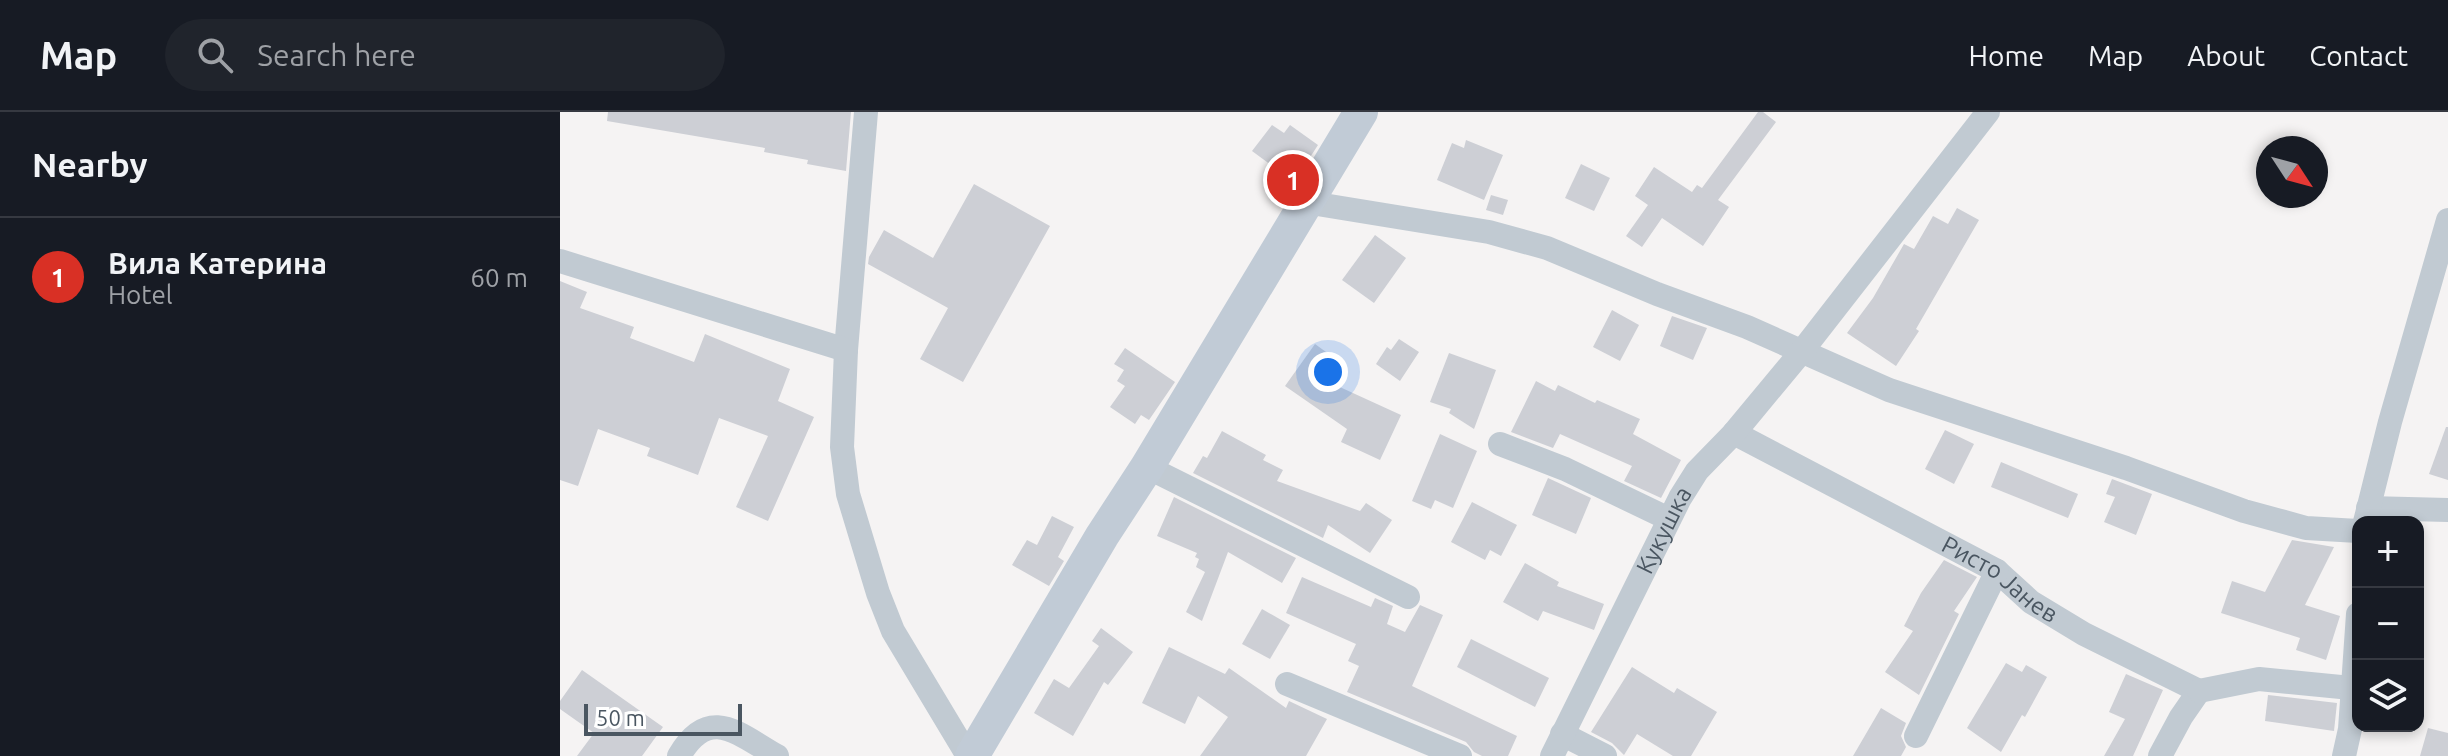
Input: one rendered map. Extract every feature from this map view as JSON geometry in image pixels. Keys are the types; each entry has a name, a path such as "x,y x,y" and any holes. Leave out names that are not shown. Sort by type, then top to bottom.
{"main road":[{"path":"970,756 1361,112"}],"street":[{"path":"866,112 846,350 842,447 848,494 893,631 970,756"},
{"name":"Кукушка","path":"1605,756 1557,745 1669,519 1697,471 1734,433 1802,351 1988,112"},
{"path":"1305,202 1489,232 1547,248 1747,327 1889,390 2126,468 2244,511 2306,528 2352,531"},
{"path":"2448,220 2409,351 2367,515 2448,510"},
{"path":"560,261 846,350"},
{"name":"Ристо Јанев","path":"1734,433 1997,571 2031,602 2084,634 2199,691"},
{"path":"1500,444 1565,469 1669,519"},
{"path":"1147,467 1408,597"},
{"path":"1916,736 1997,571"},
{"path":"2344,756 2350,729 2354,660"},
{"path":"2160,756 2199,691 2259,679 2351,688"},
{"path":"1287,684 1460,756"},
{"path":"679,756 691,737 707,727 716,726 726,727 777,756"}],"building":[{"path":"608,112 851,112 846,171 764,152 765,148 607,121"},
{"path":"1758,112 1763,112 1776,122 1718,200 1729,207 1703,246 1662,218 1642,247 1626,236 1648,205 1635,196 1654,167 1692,192 1697,185 1702,188"},
{"path":"1272,125 1284,133 1290,125 1318,145 1294,182 1252,151"},
{"path":"1466,140 1503,155 1484,200 1437,180 1452,143 1464,148"},
{"path":"1581,164 1610,178 1594,211 1565,198"},
{"path":"974,184 1050,226 963,382 920,359 948,308 868,264 884,230 933,258"},
{"path":"1491,195 1508,200 1503,215 1486,210"},
{"path":"1957,208 1979,220 1916,329 1919,331 1896,366 1847,333 1873,298 1904,244 1914,249 1933,216 1948,224"},
{"path":"1375,235 1406,258 1374,303 1342,280"},
{"path":"560,281 587,292 580,308 634,327 630,338 694,362 705,334 790,369 778,401 814,417 768,521 736,507 768,436 719,418 698,475 647,456 650,448 598,429 578,486 560,480"},
{"path":"1612,310 1639,325 1620,361 1593,347"},
{"path":"1672,316 1707,328 1693,360 1660,346"},
{"path":"1399,339 1419,352 1400,381 1376,364 1387,347 1391,350"},
{"path":"1315,344 1344,365 1331,383 1401,415 1380,460 1341,442 1347,429 1285,386"},
{"path":"1125,348 1175,382 1149,420 1141,415 1135,424 1110,407 1125,386 1117,381 1124,370 1114,364"},
{"path":"1449,353 1496,370 1474,429 1449,413 1451,409 1430,402"},
{"path":"1536,381 1555,391 1558,385 1595,403 1597,400 1640,419 1633,434 1681,460 1661,498 1624,481 1632,466 1560,434 1553,448 1511,432"},
{"path":"2448,427 2448,480 2429,474"},
{"path":"1945,430 1974,444 1954,484 1925,469"},
{"path":"1222,431 1266,455 1263,460 1283,470 1277,481 1360,511 1366,503 1392,520 1370,553 1328,525 1323,538 1193,473 1203,456 1207,458"},
{"path":"1440,434 1477,451 1453,508 1435,500 1431,509 1412,501"},
{"path":"2001,462 2078,494 2068,518 1991,487"},
{"path":"1548,478 1591,498 1576,534 1532,515"},
{"path":"2112,479 2152,494 2136,535 2104,522 2115,497 2106,494"},
{"path":"1174,497 1296,558 1282,583 1228,552 1202,621 1186,612 1205,572 1196,567 1199,559 1195,557 1197,553 1157,536"},
{"path":"1472,502 1517,525 1501,556 1490,550 1485,560 1451,542"},
{"path":"1052,516 1074,527 1058,557 1064,561 1049,586 1012,565 1027,540 1037,545"},
{"path":"2292,540 2334,547 2305,605 2340,616 2326,660 2296,650 2300,638 2221,613 2232,581 2265,592"},
{"path":"1944,560 1977,577 1954,611 1959,614 1919,695 1885,672 1913,631 1904,626 1921,593"},
{"path":"1525,563 1559,582 1557,586 1604,604 1594,630 1543,611 1538,621 1503,602"},
{"path":"1302,577 1371,607 1375,598 1393,606 1387,624 1405,632 1420,605 1443,615 1412,686 1517,736 1508,756 1482,756 1466,742 1347,692 1359,666 1348,661 1356,644 1286,613"},
{"path":"1262,609 1290,625 1270,659 1242,644"},
{"path":"1101,628 1133,652 1108,685 1104,682 1073,736 1034,713 1054,679 1069,688 1099,646 1092,641"},
{"path":"1471,639 1549,678 1535,707 1457,667"},
{"path":"1169,647 1225,674 1229,668 1286,708 1289,701 1327,719 1306,756 1200,756 1228,717 1198,696 1185,724 1142,703"},
{"path":"2006,663 2022,672 2026,665 2047,677 2001,752 1967,728"},
{"path":"1632,667 1674,693 1677,688 1717,712 1691,756 1673,756 1637,734 1624,755 1612,743 1591,732"},
{"path":"582,670 663,727 642,756 577,756 594,733 560,709 560,701"},
{"path":"2126,674 2163,690 2133,756 2104,756 2125,719 2109,712"},
{"path":"2268,695 2337,703 2334,731 2265,721"},
{"path":"1881,708 1906,723 1901,736 1906,747 1901,756 1853,756"},
{"path":"2428,728 2448,733 2448,756 2420,756"}],"place":[{"name":"Вила Катерина","path":"1293,180"}]}
